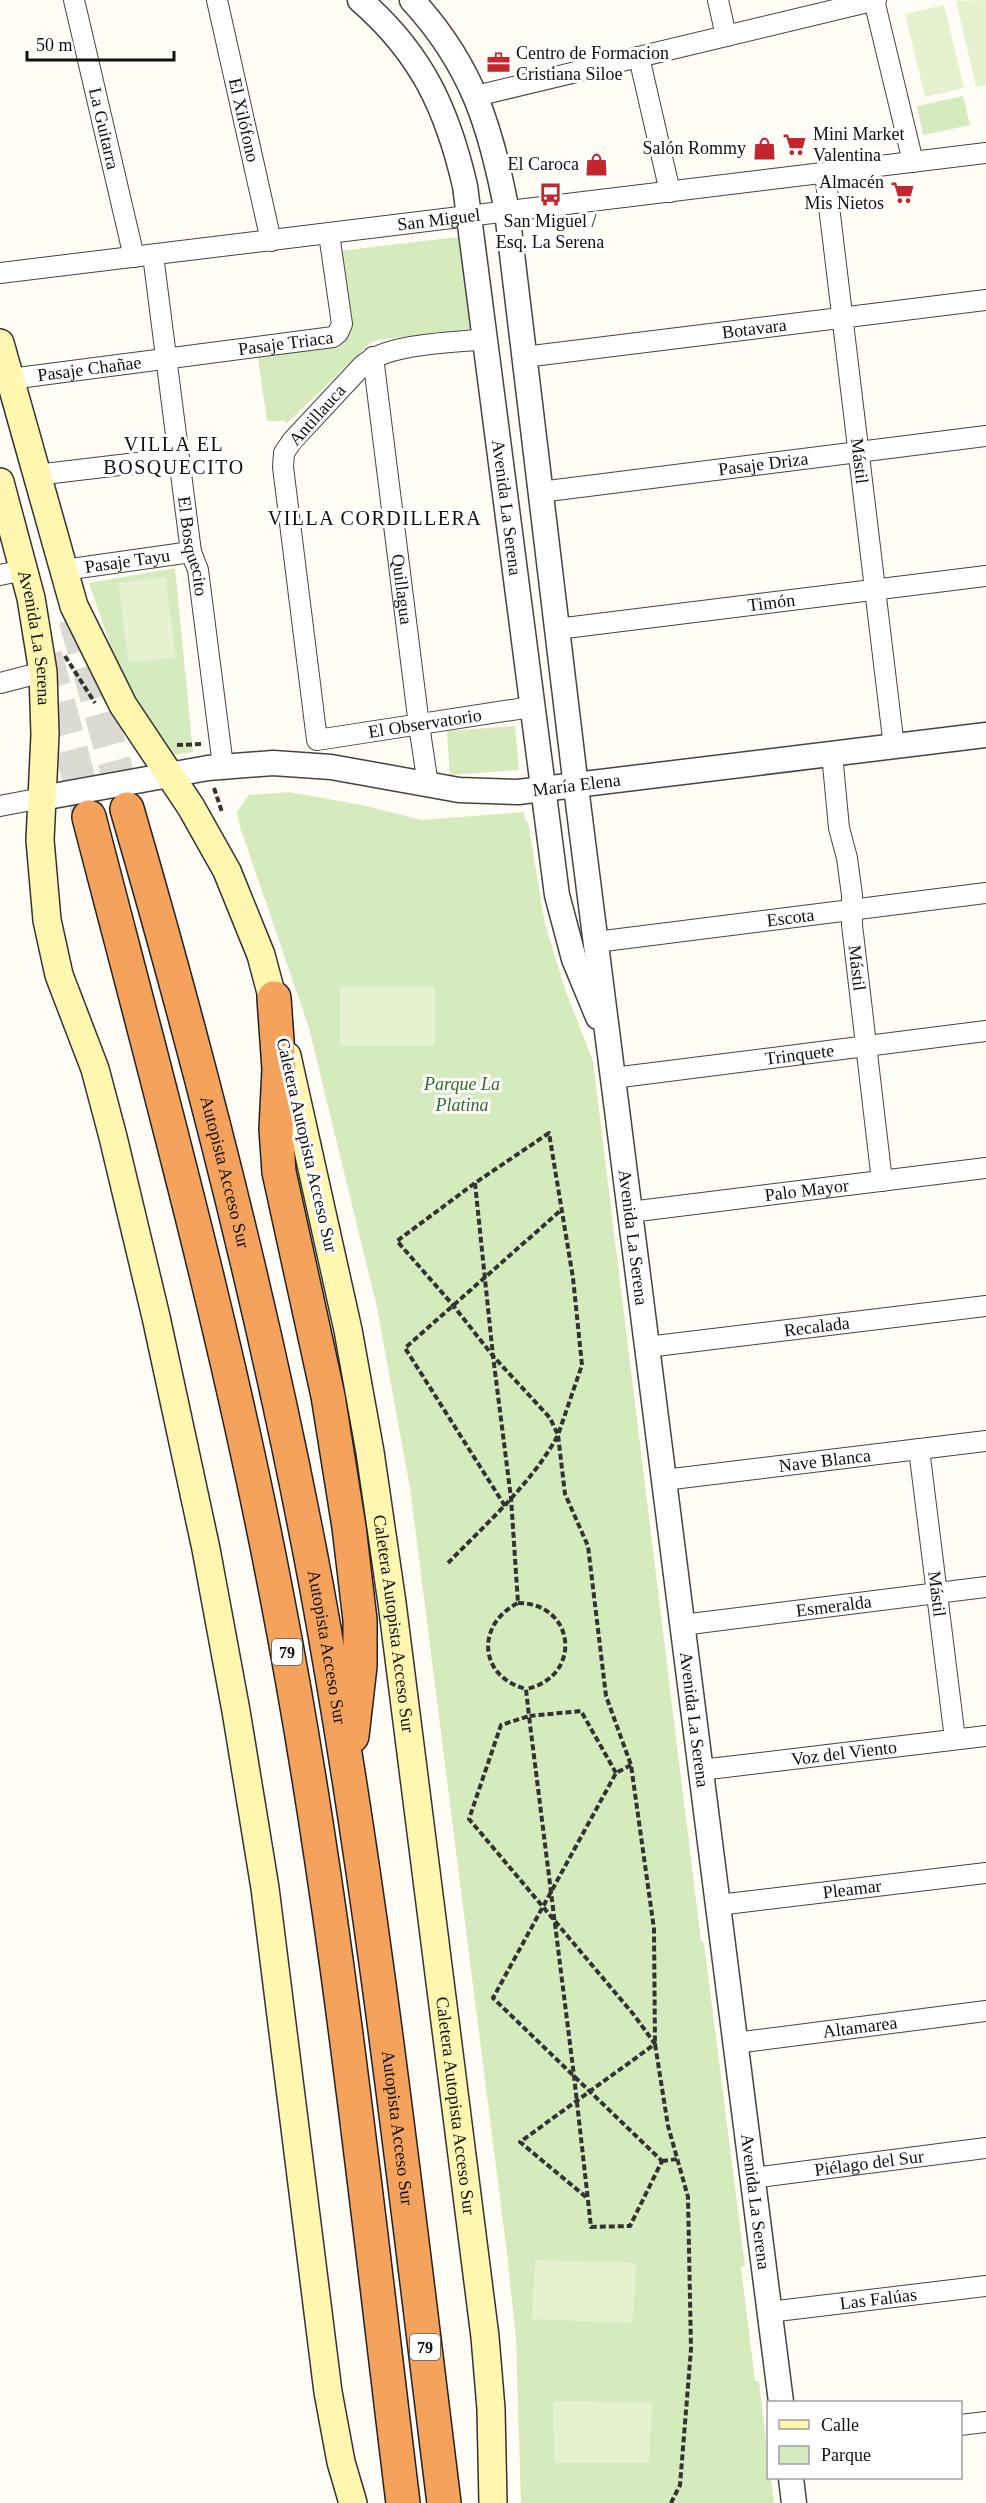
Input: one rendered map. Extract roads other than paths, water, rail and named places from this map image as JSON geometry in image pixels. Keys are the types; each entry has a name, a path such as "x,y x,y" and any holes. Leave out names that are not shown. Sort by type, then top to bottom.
{"highway":[{"name":"Autopista Acceso Sur","path":"127,808 156,908 232,1199 290,1454 316,1583 351,1795 392,2085 444,2503"},
{"name":"79","path":"89,817 166,1107 217,1315 278,1600 310,1781 337,1971 403,2503"},
{"path":"274,998 279,1069 276,1129 279,1172 328,1396 349,1527 360,1620 361,1657 353,1731 351,1795"}],"main road":[{"path":"0,343 74,606 123,705 169,774"},
{"name":"Avenida La Serena","path":"0,482 12,573 35,618 43,672 45,735 42,798"},
{"name":"Caletera Autopista Acceso Sur","path":"169,774 191,807 227,872 261,955 274,998 348,1330 378,1508 485,2337 492,2431 493,2503"},
{"path":"42,798 40,865 52,950 94,1069 113,1137 158,1328 225,1649 268,1912 328,2392 341,2462 353,2503"}],"street":[{"name":"La Guitarra","path":"74,0 143,256"},
{"name":"El Xilófono","path":"217,0 271,241"},
{"name":"Avenida La Serena","path":"411,0 440,35 476,96 494,148 507,212 576,787 781,2401"},
{"path":"718,0 726,36"},
{"path":"476,96 875,0 913,162"},
{"name":"Avenida La Serena","path":"370,3 425,76 438,99 453,135 471,217 556,895 566,936 584,986 608,1038"},
{"path":"639,57 670,192"},
{"name":"San Miguel","path":"0,273 986,153"},
{"name":"Mástil","path":"825,173 894,747"},
{"name":"Pasaje Triaca","path":"166,360 333,337 338,333 342,324 329,234"},
{"name":"El Bosquecito","path":"143,256 166,360 191,552 198,570 224,766"},
{"name":"Botavara","path":"524,357 986,300"},
{"name":"Antillauca","path":"316,740 283,460 292,441 373,357 391,351 486,339"},
{"name":"Quillagua","path":"373,357 418,725 428,785"},
{"name":"Pasaje Chañae","path":"10,379 166,360"},
{"name":"Pasaje Driza","path":"540,492 986,436"},
{"path":"36,475 179,458"},
{"name":"Pasaje Tayu","path":"64,570 191,552"},
{"name":"Timón","path":"557,629 986,576"},
{"path":"0,683 43,672"},
{"name":"El Observatorio","path":"316,740 531,707"},
{"name":"María Elena","path":"42,798 224,766 298,764 331,767 428,785 491,792 542,790 986,735"},
{"name":"Mástil","path":"832,754 839,828 850,875 866,1046 882,1181"},
{"path":"0,806 42,798"},
{"name":"Escota","path":"596,942 986,893"},
{"name":"Trinquete","path":"613,1078 986,1031"},
{"name":"Palo Mayor","path":"630,1212 986,1168"},
{"name":"Recalada","path":"647,1347 986,1306"},
{"name":"Nave Blanca","path":"664,1480 986,1441"},
{"name":"Mástil","path":"919,1449 955,1739"},
{"name":"Esmeralda","path":"682,1625 986,1587"},
{"name":"Voz del Viento","path":"701,1770 986,1736"},
{"name":"Pleamar","path":"718,1905 986,1873"},
{"name":"Altamarea","path":"735,2043 986,2011"},
{"name":"Piélago del Sur","path":"752,2178 986,2148"},
{"name":"Las Falúas","path":"770,2312 986,2286"},
{"path":"962,2425 986,2422"},
{"path":"791,2479 794,2503"}],"tunnel":[{"path":"75,619 127,809"},
{"path":"46,655 89,817"}],"place":[{"name":"Centro de Formacion Cristiana Siloe","path":"498,63"},
{"name":"Mini Market Valentina","path":"795,144"},
{"name":"Salón Rommy","path":"764,148"},
{"name":"El Caroca","path":"597,164"},
{"name":"Almacén Mis Nietos","path":"902,192"},
{"name":"San Miguel / Esq. La Serena","path":"550,195"}],"district":[{"name":"VILLA EL BOSQUECITO","path":"174,456"},
{"name":"VILLA CORDILLERA","path":"375,518"}],"park label":[{"name":"Parque La Platina","path":"462,1094"}]}
